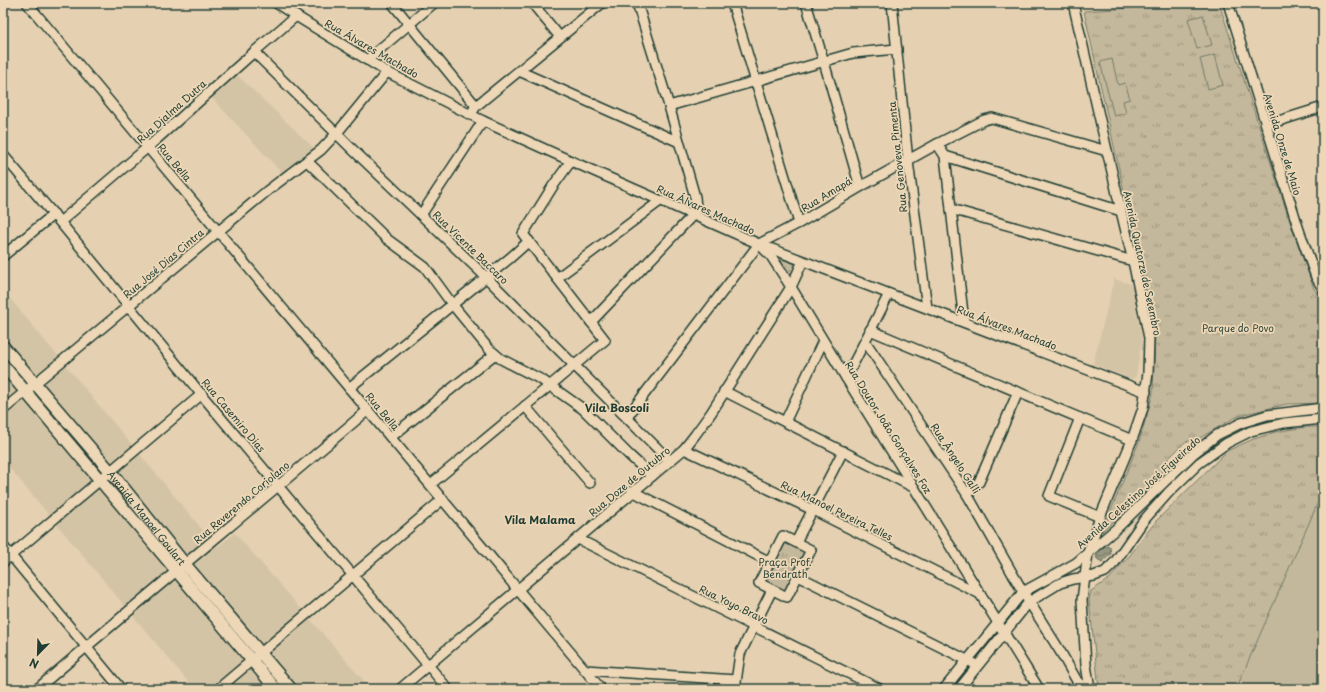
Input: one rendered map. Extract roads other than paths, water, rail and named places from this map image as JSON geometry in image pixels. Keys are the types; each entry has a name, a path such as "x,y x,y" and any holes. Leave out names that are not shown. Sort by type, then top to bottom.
{"main road":[{"name":"Avenida Manoel Goulart","path":"3,346 110,471 180,567 252,661 276,689"},
{"name":"Avenida Manoel Goulart","path":"3,365 99,480 261,653 291,689"}],"street":[{"name":"Rua Bella","path":"27,3 601,689"},
{"name":"Rua Álvares Machado","path":"276,3 387,72 483,121 571,162 759,244 1146,392"},
{"path":"392,3 476,106"},
{"path":"367,60 434,3"},
{"path":"532,3 560,37"},
{"path":"470,114 476,106 602,3"},
{"path":"591,322 693,215 696,207 695,196 669,106 637,3"},
{"path":"732,3 799,223"},
{"path":"806,3 860,187"},
{"name":"Rua Genoveva Pimenta","path":"892,3 908,161 926,308"},
{"name":"Avenida Quatorze de Setembro","path":"1073,3 1133,261 1149,338 1148,373 1143,408 1132,440 1100,517 1088,553 1082,600 1086,664 1090,689"},
{"name":"Avenida Onze de Maio","path":"1228,3 1298,230 1316,277 1323,289"},
{"name":"Rua Djalma Dutra","path":"60,222 148,147 296,16"},
{"path":"669,106 852,54 897,49"},
{"name":"Rua Vicente Baccaro","path":"254,52 486,277 670,461"},
{"path":"519,71 679,142"},
{"name":"Rua José Dias Cintra","path":"3,410 218,231 321,150 337,133 387,72"},
{"path":"1266,124 1323,107"},
{"name":"Rua Amapá","path":"626,417 759,244 799,223 937,144 984,120 992,118 1107,150"},
{"path":"421,215 483,121"},
{"path":"937,144 945,156 964,322"},
{"name":"Rua Casemiro Dias","path":"3,155 54,214 128,306 448,689"},
{"path":"945,156 1121,211"},
{"path":"307,161 388,239 425,267 452,304 488,348 501,359 550,385 590,414 629,455 652,476"},
{"path":"430,484 605,340 523,234 553,186 571,162"},
{"path":"557,278 660,201"},
{"path":"951,209 1133,261"},
{"path":"3,256 54,214"},
{"path":"349,388 529,241"},
{"name":"Rua Doutor João Gonçalves Foz","path":"759,244 772,256 1004,633"},
{"name":"Rua Doze de Outubro","path":"400,689 578,539 632,491 684,449 695,435 791,287 803,261"},
{"path":"846,378 889,294"},
{"path":"870,330 1132,440"},
{"path":"785,422 823,341"},
{"name":"Rua Ângelo Galli","path":"865,341 968,494 1029,602"},
{"path":"391,437 495,354"},
{"path":"724,391 914,487"},
{"path":"968,494 980,482 1018,392"},
{"path":"3,562 202,394"},
{"path":"524,406 590,483"},
{"name":"Avenida Celestino José Figueiredo","path":"944,689 1023,592 1076,563 1117,528 1193,454 1217,435 1241,423 1267,415 1323,408"},
{"name":"Rua Reverendo Coriolano","path":"37,689 368,410"},
{"path":"1080,418 1049,496 1100,517"},
{"name":"Avenida Celestino José Figueiredo","path":"959,689 1029,602 1060,583 1094,576 1105,572 1115,562 1144,520 1169,492 1199,464 1227,443 1251,431 1284,423 1323,419"},
{"name":"Rua Manoel Pereira Telles","path":"684,449 813,510 980,594"},
{"path":"796,542 843,451"},
{"path":"632,491 770,562"},
{"path":"218,689 443,499"},
{"path":"783,536 796,542 811,550 786,597 759,583 783,536"},
{"name":"Rua Yoyo Bravo","path":"578,539 880,689"},
{"path":"3,546 121,689"},
{"path":"798,576 978,666"},
{"path":"585,670 736,685 740,654 772,590"},
{"path":"1029,602 1077,681 1081,685 1090,689"},
{"path":"1004,633 1039,689"}],"water":[{"path":"1105,546 1110,547 1111,554 1102,562 1097,559 1096,555"}],"district":[{"name":"Vila Boscoli","path":"617,407"},
{"name":"Vila Malama","path":"540,519"}],"park label":[{"name":"Parque do Povo","path":"1238,327"},
{"name":"Praça Prof. Bendrath","path":"785,566"}]}
